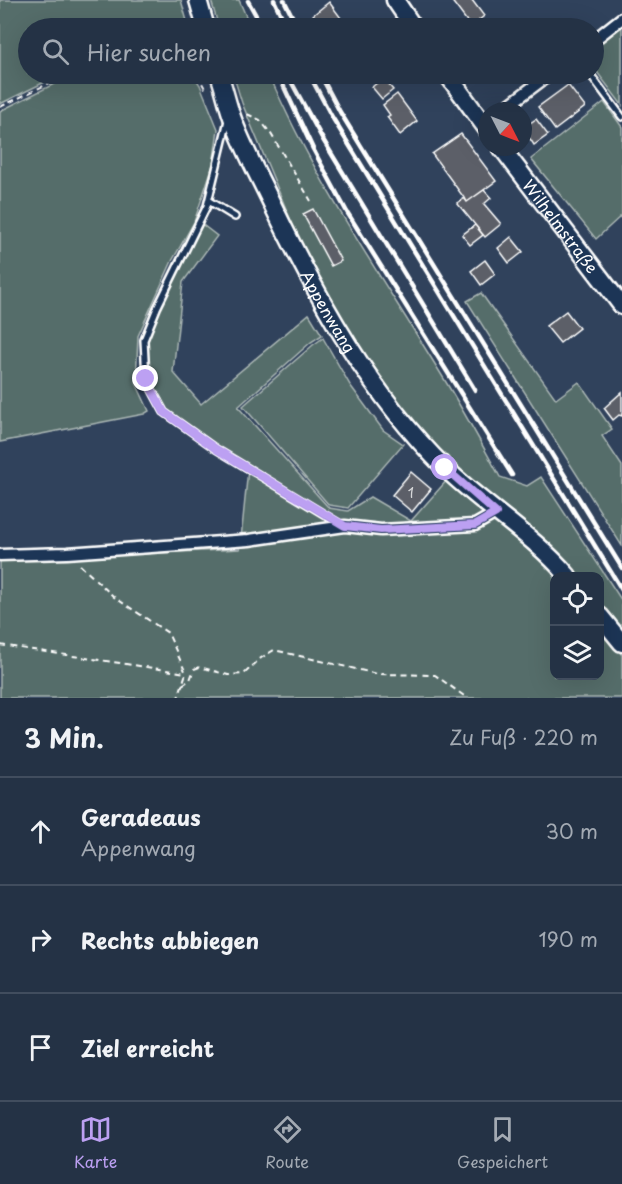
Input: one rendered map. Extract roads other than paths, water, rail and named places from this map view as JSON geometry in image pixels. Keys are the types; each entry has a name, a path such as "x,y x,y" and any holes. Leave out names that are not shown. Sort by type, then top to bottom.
{"street":[{"path":"198,0 203,18"},
{"path":"395,0 407,18"},
{"path":"604,32 622,18"},
{"name":"Appenwang","path":"222,84 231,114 299,260 387,404 445,468 552,558 564,572"},
{"path":"455,84 478,115"},
{"path":"513,102 537,84"},
{"name":"Wilhelmstraße","path":"508,156 622,306"},
{"path":"0,555 67,553 249,540 345,526 381,530 475,525 496,513"},
{"path":"604,621 622,643"}],"lane":[{"path":"597,84 622,117"},
{"path":"231,114 209,201 144,340 146,379 164,412 216,449 345,526"},
{"path":"209,201 235,217"}],"railway":[{"path":"274,0 282,18"},
{"path":"284,0 293,18"},
{"path":"248,1 257,18"},
{"path":"283,84 313,149 347,212 512,475"},
{"path":"292,84 322,138 475,390"},
{"path":"314,84 332,117 622,590"},
{"path":"325,84 340,112 622,568"}]}
